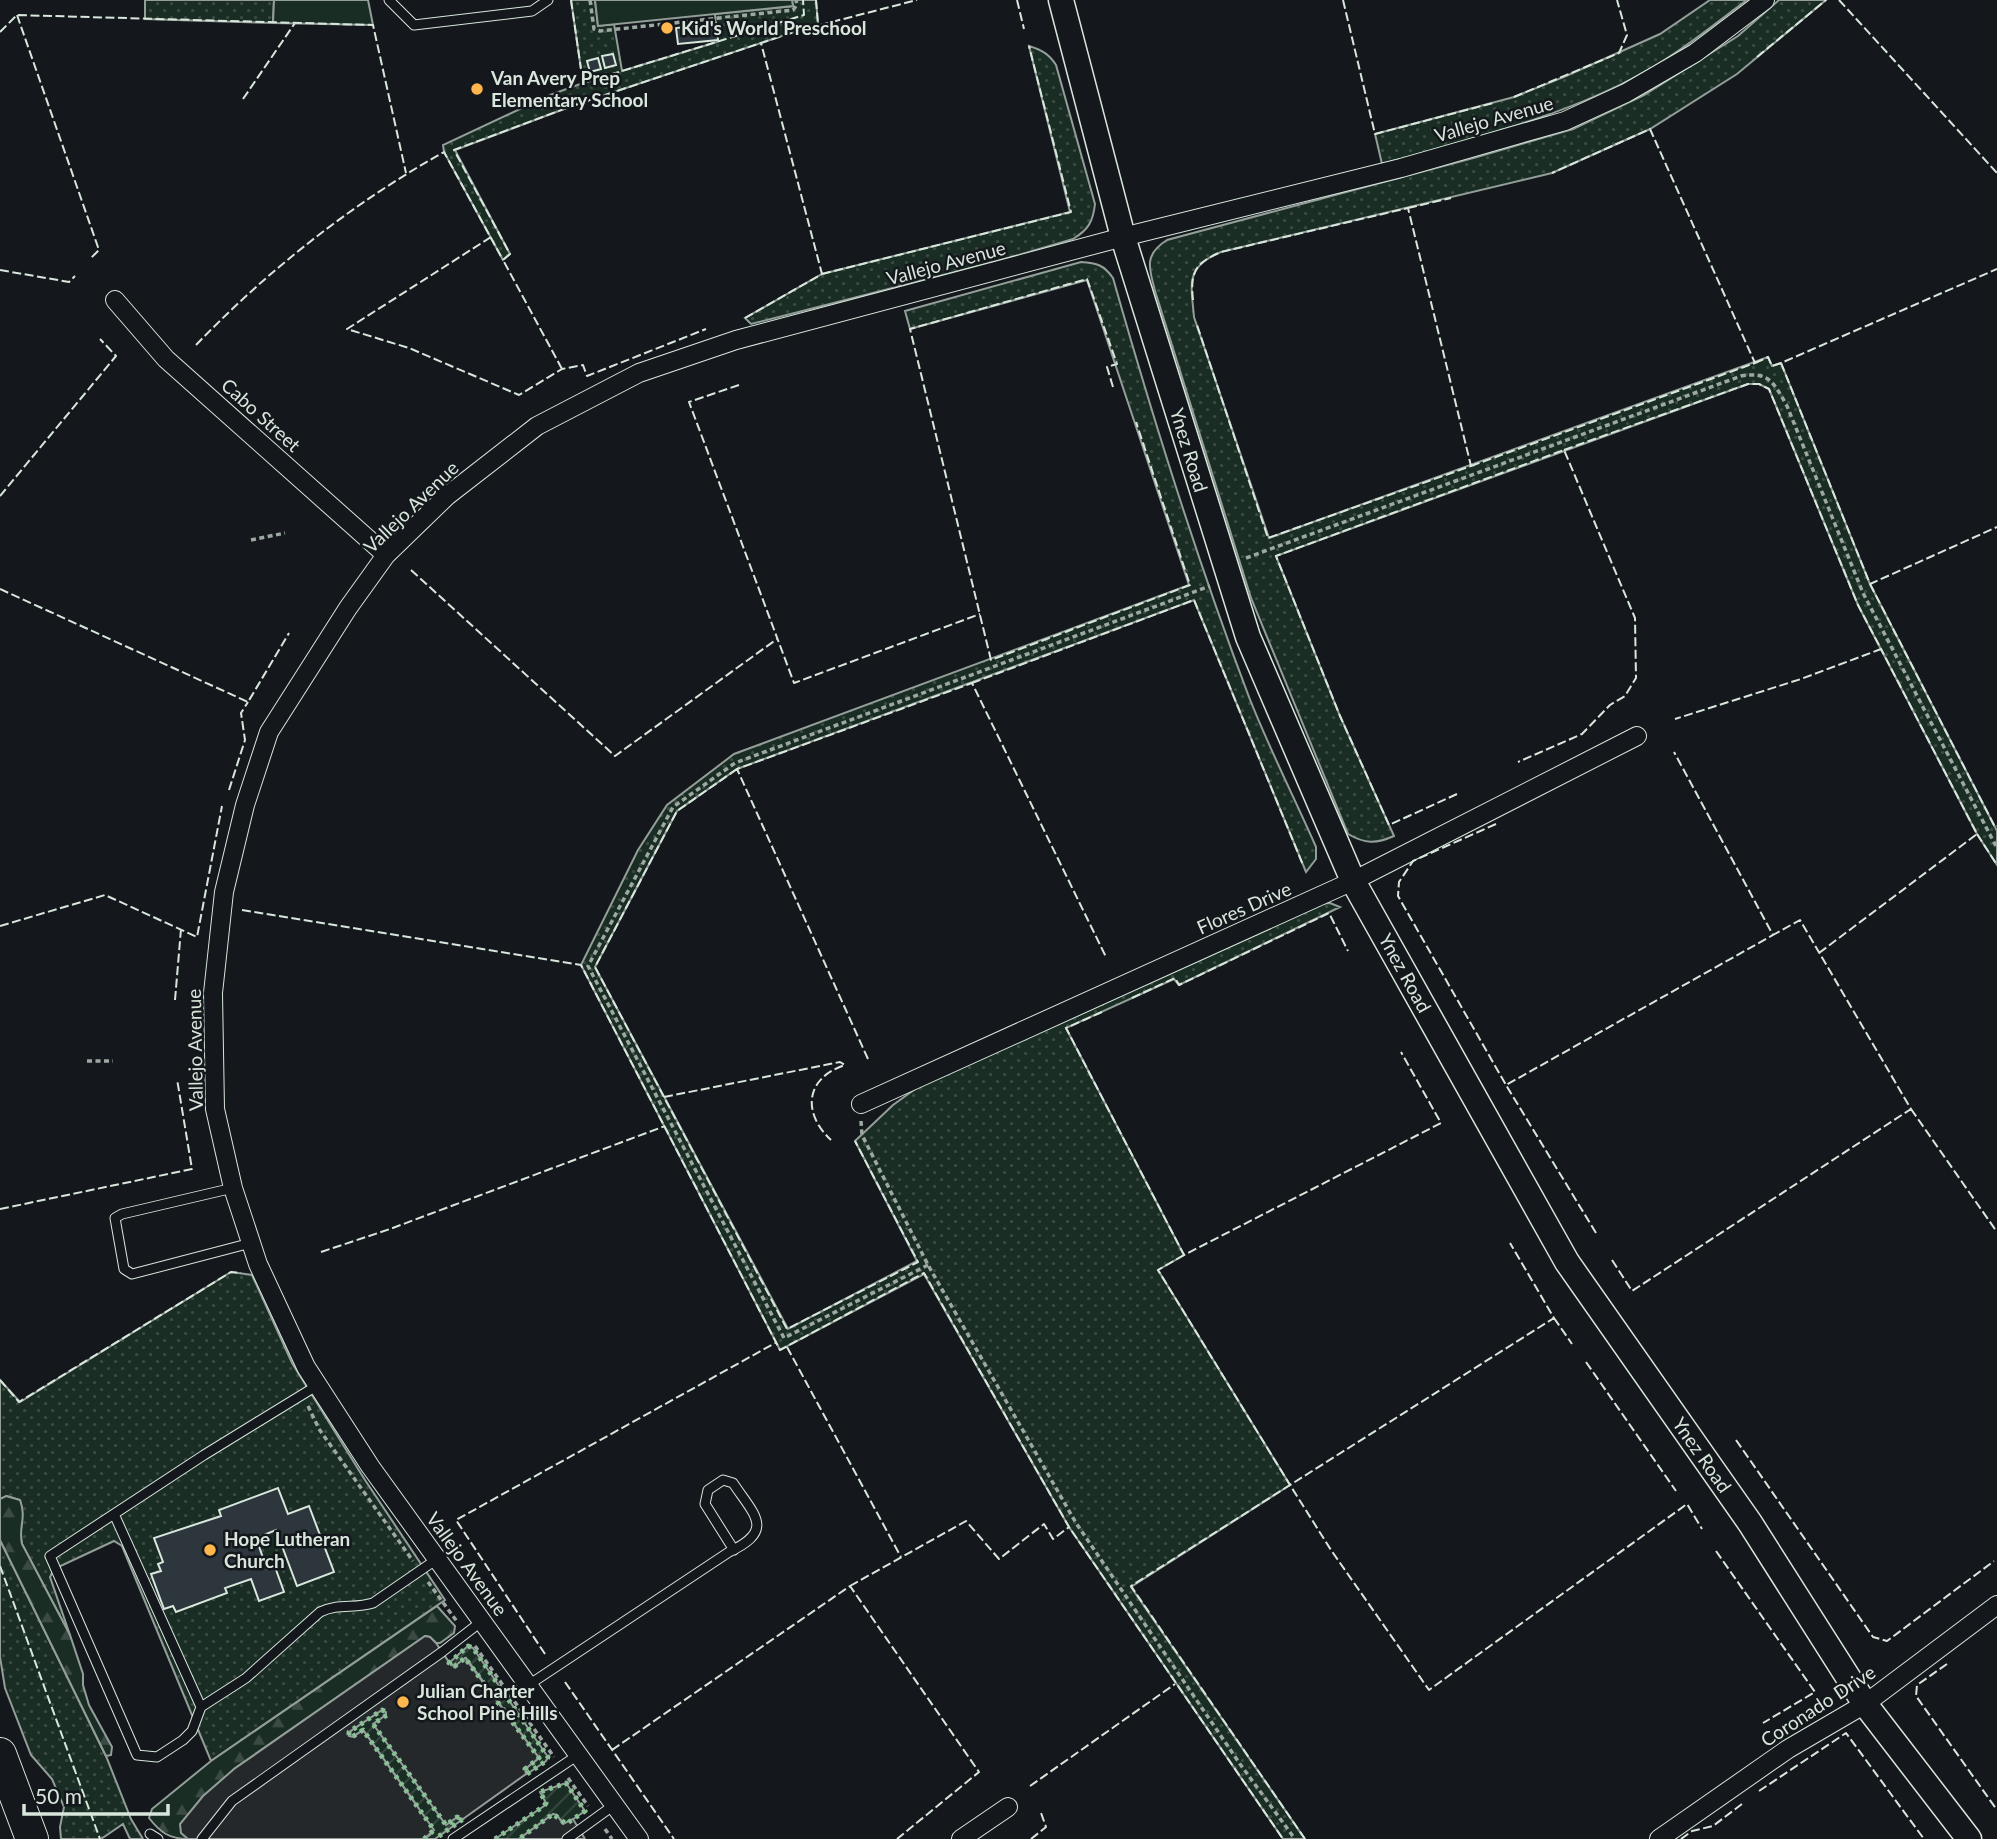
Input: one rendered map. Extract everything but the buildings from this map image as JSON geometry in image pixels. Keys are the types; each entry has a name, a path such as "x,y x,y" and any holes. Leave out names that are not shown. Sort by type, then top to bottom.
{"highway":[{"path":"0,1754 32,1839"}],"main road":[{"name":"Ynez Road","path":"1061,0 1123,237 1248,637 1353,881 1567,1262 1750,1523 1865,1704 1969,1839"}],"street":[{"name":"Vallejo Avenue","path":"639,1839 370,1466 311,1389 306,1367 258,1264 233,1188 215,1109 213,993 224,892 244,805 269,732 348,608 386,555 447,496 537,426 639,373 736,340 1123,237 1388,171 1565,121 1626,93 1695,53 1765,0"},
{"name":"Cabo Street","path":"116,300 166,359 386,555"},
{"name":"Flores Drive","path":"861,1104 1353,881 1637,736"},
{"name":"Coronado Drive","path":"1659,1839 1788,1749 1865,1704 1997,1605"},
{"path":"961,1839 1008,1807"}],"lane":[{"path":"389,0 414,25 532,10 548,0"},
{"path":"233,1188 122,1214 115,1218 124,1269 132,1274 251,1243"},
{"path":"311,1389 50,1556 137,1755 157,1757 183,1740 192,1731 201,1707 246,1678 320,1612 332,1606 362,1607 373,1604 437,1559"},
{"path":"527,1686 754,1537 758,1529 756,1517 733,1483 723,1480 708,1490 705,1504 734,1550"},
{"path":"114,1514 201,1707"},
{"path":"202,1839 232,1801 482,1621"},
{"path":"453,1839 578,1755"},
{"path":"567,1839 614,1805"}],"path":[{"path":"590,0 594,29 600,31 793,10 797,5 796,0"},
{"path":"928,1265 784,1338 588,966 673,807 734,763 1209,586 1228,573 1239,561 1315,531 1741,376 1755,373 1769,378 1787,406 1863,593 1997,848"},
{"path":"251,540 285,533"},
{"path":"87,1062 113,1061"},
{"path":"861,1104 862,1135 928,1265 1076,1523 1240,1764 1295,1839"},
{"path":"311,1389 310,1413 319,1429 612,1839"}],"green space":[{"path":"145,0 274,0 273,23 145,19"},
{"path":"274,0 368,0 373,25 273,23"},
{"path":"571,0 595,0 598,26 614,24 622,71 717,42 715,14 793,6 792,0 816,0 818,24 572,106 455,150 510,254 503,260 444,152 443,145 550,95 583,83"},
{"path":"595,0 792,0 793,6 598,26"},
{"path":"1710,0 1747,0 1667,59 1590,98 1522,124 1382,164 1375,134 1514,97 1660,34"},
{"path":"1779,0 1826,0 1737,74 1650,129 1552,173 1221,252 1201,264 1193,277 1194,317 1269,538 1768,357 1772,366 1781,363 1870,584 1997,831 1997,865 1977,834 1858,605 1769,389 1759,384 1748,384 1276,556 1340,716 1394,836 1371,842 1348,834 1251,598 1156,294 1150,270 1154,251 1167,240 1573,129 1644,95 1738,36"},
{"path":"1029,46 1045,53 1056,65 1095,204 1091,221 1082,232 1073,239 998,261 751,324 745,318 822,274 1070,212"},
{"path":"1081,262 1100,265 1113,278 1211,594 1257,716 1316,847 1316,859 1306,872 1194,600 737,769 677,811 595,967 788,1329 917,1261 855,1141 893,1105 918,1087 1316,904 1330,903 1340,907 1179,985 1174,979 1066,1028 1184,1255 1158,1270 1290,1485 1131,1587 1305,1839 1283,1839 1069,1527 924,1274 780,1350 581,965 638,850 667,805 734,754 1189,585 1087,280 910,329 905,311"},
{"path":"231,1272 252,1275 292,1363 365,1480 445,1600 211,1761 122,1546 114,1541 54,1569 50,1577 70,1635 22,1544 20,1500 7,1496 0,1499 0,1380 20,1402"},
{"path":"6,1496 20,1500 23,1512 22,1544 70,1635 83,1674 89,1705 112,1747 111,1755 106,1756 0,1540 0,1499"},
{"path":"0,1540 106,1756 131,1819 143,1839 130,1839 123,1824 101,1839 61,1839 60,1827 64,1807 52,1779 31,1755 5,1688 0,1657"},
{"path":"437,1606 455,1626 454,1633 440,1643 425,1636 234,1769 188,1839 166,1834 149,1818 152,1809 211,1761"},
{"path":"468,1646 473,1648 548,1757 527,1774 525,1769 539,1758 466,1658 455,1666 449,1663"},
{"path":"382,1710 387,1715 374,1724 446,1824 457,1817 463,1819 435,1839 424,1839 430,1835 418,1807 363,1730 352,1737 349,1736 349,1732"},
{"path":"566,1783 585,1811 566,1824 553,1814 519,1839 495,1839 544,1806 546,1803 540,1792"}],"shaded area":[{"name":"Julian Charter School Pine Hills","path":"425,1636 436,1643 451,1665 455,1666 465,1658 539,1758 525,1769 526,1774 463,1819 457,1817 446,1825 373,1724 386,1715 382,1710 349,1732 349,1736 353,1737 363,1730 434,1830 424,1839 188,1839 181,1833 180,1824 203,1796 234,1769"},
{"path":"553,1814 557,1815 563,1824 573,1819 585,1839 519,1839"}],"hedge":[{"path":"468,1646 473,1648 548,1757 527,1774 525,1769 539,1758 465,1658 455,1666 449,1663 468,1646"},
{"path":"424,1839 434,1830 363,1730 352,1737 349,1736 349,1732 382,1710 387,1715 373,1724 446,1825 457,1817 463,1819 435,1839"},
{"path":"495,1839 544,1806 546,1803 540,1792 566,1783 585,1811 566,1824 553,1814 519,1839"}],"fence":[{"path":"571,0 583,83 804,15 803,0"},
{"path":"816,0 818,24"},
{"path":"562,369 503,260 510,254 454,150 572,106 797,31 917,0"},
{"path":"1017,0 1024,29"},
{"path":"1343,0 1375,134 1493,103"},
{"path":"1514,97 1619,53 1627,35 1617,0"},
{"path":"1757,57 1826,0"},
{"path":"1839,0 1997,173"},
{"path":"17,15 99,250 90,259"},
{"path":"0,32 17,15 373,25 406,173"},
{"path":"243,99 295,23"},
{"path":"745,318 822,274 761,43"},
{"path":"822,274 1071,212 1029,46"},
{"path":"1471,466 1755,363 1650,129 1552,173"},
{"path":"196,345 282,264 377,193 444,152 503,260"},
{"path":"1408,208 1451,198"},
{"path":"1193,300 1192,282 1196,270 1205,260 1221,252 1408,208 1471,466 1268,538 1197,325"},
{"path":"491,237 347,329 409,348 519,395 562,369 583,365 587,376 706,329"},
{"path":"1755,363 1768,357 1772,366 1781,363 1997,269"},
{"path":"0,270 69,282 75,276"},
{"path":"1113,387 1107,367 1117,364 1087,279 910,329 991,660 1190,585 1136,422"},
{"path":"0,496 116,356 100,339"},
{"path":"1781,363 1870,584 1997,527"},
{"path":"1564,450 1748,384 1759,384 1769,389 1858,605 1881,649 1801,679 1675,719"},
{"path":"739,385 689,402 794,683 980,614"},
{"path":"1457,794 1389,825 1340,716 1276,556 1564,450 1635,618 1636,678 1625,696 1610,705 1582,734 1518,762"},
{"path":"411,570 615,756 777,639"},
{"path":"1870,584 1995,827 1997,826"},
{"path":"0,589 248,702 289,633"},
{"path":"972,683 1194,600 1303,865"},
{"path":"1819,953 1977,834 1881,649"},
{"path":"868,1059 737,769 972,683 1106,957"},
{"path":"229,790 245,740 241,713 248,702"},
{"path":"1612,1260 1632,1291 1911,1109 1800,920 1773,935 1674,752"},
{"path":"737,769 677,811 595,967 787,1329 918,1262 855,1141"},
{"path":"0,926 105,895 197,937 222,806"},
{"path":"1496,824 1413,861 1399,882 1398,896 1506,1085"},
{"path":"1977,834 1997,865"},
{"path":"242,910 581,965 780,1350 924,1273 1069,1527 1283,1839"},
{"path":"1132,998 1175,978 1179,985 1329,913 1348,951"},
{"path":"175,1000 181,929"},
{"path":"1596,1233 1506,1085 1773,935"},
{"path":"1102,1012 1066,1028 1184,1255 1441,1123 1401,1052"},
{"path":"664,1097 840,1062 845,1065 822,1078 812,1097 815,1119 831,1140"},
{"path":"0,1209 192,1169 177,1079"},
{"path":"1911,1109 1997,1232"},
{"path":"321,1252 390,1229 665,1126"},
{"path":"1184,1255 1158,1270 1290,1485 1554,1318 1510,1243"},
{"path":"0,1380 19,1402 231,1272 241,1273"},
{"path":"1554,1318 1572,1344"},
{"path":"545,1654 456,1520 777,1342"},
{"path":"787,1347 901,1557"},
{"path":"1586,1362 1676,1491"},
{"path":"1736,1440 1873,1637 1887,1641 1994,1561"},
{"path":"1305,1839 1131,1586 1290,1485 1331,1550 1429,1690 1687,1504 1702,1529"},
{"path":"850,1586 966,1521 999,1559 1044,1524 1053,1539 1069,1527"},
{"path":"1716,1551 1815,1692 1763,1723"},
{"path":"0,1566 100,1839"},
{"path":"612,1750 850,1586 979,1772 897,1839"},
{"path":"1947,1664 1917,1685 1916,1696 1997,1810"},
{"path":"565,1682 674,1839"},
{"path":"1030,1786 1175,1684"},
{"path":"1759,1791 1846,1733 1924,1839"},
{"path":"1681,1839 1692,1831 1713,1826 1742,1804"},
{"path":"1031,1839 1046,1827 1040,1810"}],"place":[{"name":"Kid's World Preschool","path":"667,28"},
{"name":"Van Avery Prep Elementary School","path":"477,89"},
{"name":"Hope Lutheran Church","path":"210,1550"},
{"name":"Julian Charter School Pine Hills","path":"403,1702"}]}
